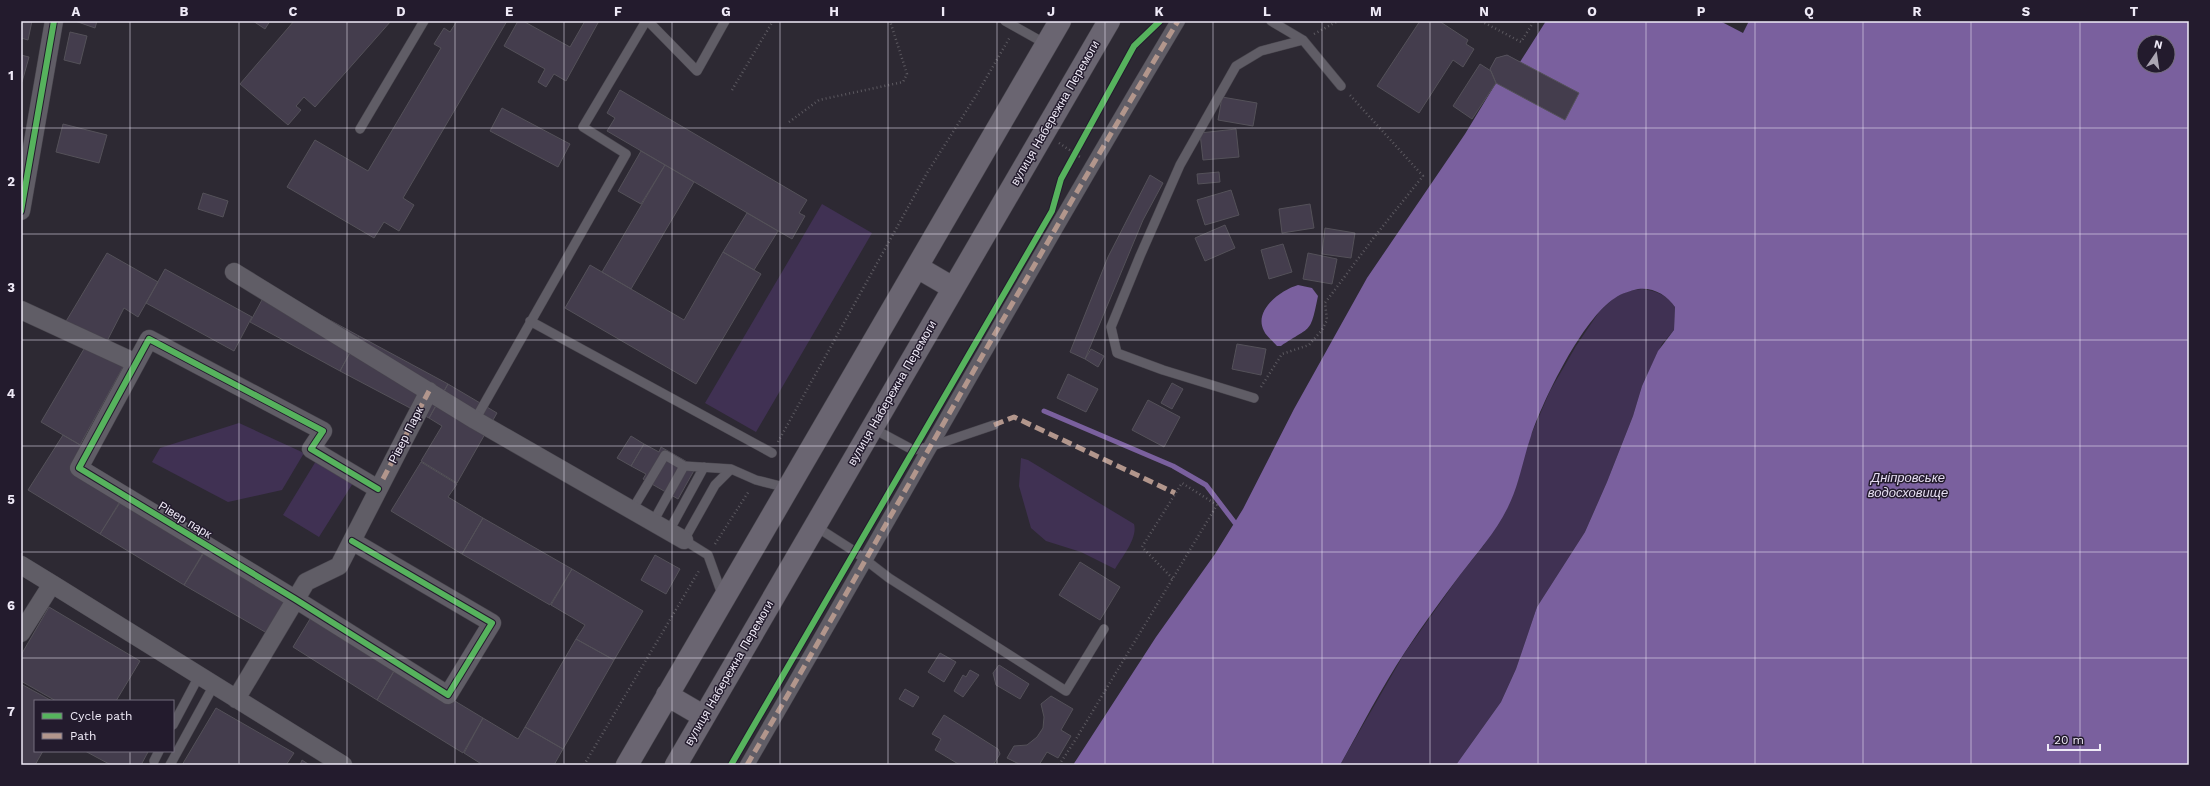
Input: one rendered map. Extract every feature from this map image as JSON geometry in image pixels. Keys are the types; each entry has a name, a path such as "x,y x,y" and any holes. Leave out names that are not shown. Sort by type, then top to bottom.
{"main road":[{"path":"627,765 1060,21"},
{"name":"вулиця Набережна Перемоги","path":"676,765 703,716 1109,21"},
{"path":"917,267 953,288"},
{"path":"667,695 703,716"}],"street":[{"path":"21,211 25,165 54,21"},
{"path":"747,765 866,560 928,447 1178,21"},
{"path":"234,272 475,420 676,536"},
{"path":"21,310 136,363"},
{"name":"Рівер парк","path":"352,541 492,623 448,695 295,599 79,468 149,339 323,431 311,449 381,484"},
{"name":"Рівер Парк","path":"236,699 306,582 339,566 428,391"},
{"path":"21,565 343,765"},
{"path":"21,633 52,584"}],"lane":[{"path":"360,129 424,21"},
{"path":"475,420 626,154 583,128 647,21 697,71 725,21"},
{"path":"1005,21 1046,44"},
{"path":"1271,21 1303,40 1341,86"},
{"path":"1254,398 1163,370 1117,353 1111,327 1180,165 1236,66 1261,51 1303,40"},
{"path":"530,321 772,453"},
{"path":"872,428 913,450 928,447 994,425"},
{"path":"632,510 665,455 684,466 732,469 756,480 788,488"},
{"path":"653,522 684,466"},
{"path":"676,536 704,467"},
{"path":"676,536 715,485 732,469"},
{"path":"815,526 866,560 889,578 1066,691 1104,629"},
{"path":"676,536 708,555 724,598"},
{"path":"174,723 199,676"},
{"path":"170,765 214,685"},
{"path":"154,761 158,752"}],"path":[{"path":"732,90 773,21"},
{"path":"789,122 819,100 903,82 907,74 890,21"},
{"path":"1303,40 1338,21"},
{"path":"1481,21 1521,42 1534,21"},
{"path":"772,453 927,173 977,94 1016,26"},
{"path":"1254,398 1282,354 1309,344 1322,330 1326,320 1325,303 1423,176 1341,86"},
{"path":"1057,142 1094,165"},
{"path":"1071,160 1078,147"},
{"path":"584,765 708,555 756,480"},
{"path":"1059,765 1173,579 1217,505 1182,483 1142,547 1173,579"}],"shaded area":[{"path":"822,204 872,233 756,432 705,403"},
{"path":"1642,289 1660,294 1672,303 1675,307 1674,330 1662,344 1642,386 1633,416 1607,482 1585,532 1537,607 1516,669 1501,702 1456,765 1340,765 1404,654 1460,575 1484,545 1508,506 1531,435 1550,391 1576,346 1599,312 1614,298 1628,291"},
{"path":"239,423 304,453 282,490 228,502 152,462 160,448"},
{"path":"1021,458 1028,460 1134,524 1135,529 1132,541 1115,569 1081,552 1046,541 1031,528 1019,486"},
{"path":"316,461 353,483 319,537 283,515"}],"water":[{"name":"Дніпровське водосховище","path":"1546,21 2189,21 2189,765 1456,765 1501,702 1516,669 1537,607 1585,532 1607,482 1633,416 1642,386 1658,351 1674,330 1675,307 1672,303 1659,293 1649,289 1638,289 1620,295 1603,308 1590,323 1578,341 1554,382 1545,402 1528,445 1512,499 1503,516 1492,534 1439,603 1405,652 1379,694 1340,765 1073,765 1156,637 1215,554 1243,509 1294,409 1367,278 1465,134 1496,83 1490,69 1496,58 1507,55 1520,62"},
{"path":"1298,285 1312,288 1318,296 1311,323 1304,331 1281,346 1277,346 1264,331 1262,316 1270,302 1284,291"}],"pier":[{"path":"1720,21 1749,21 1743,33"}],"building":[{"path":"21,21 32,21 28,40 21,38"},
{"path":"75,21 97,21 95,28"},
{"path":"253,21 270,21 265,29"},
{"path":"294,21 391,21 315,107 304,97 296,106 301,110 288,125 240,84"},
{"path":"457,21 507,21 403,198 414,205 399,231 384,222 374,238 287,187 315,140 368,171 441,48 434,44 444,28 450,32"},
{"path":"518,21 523,21 570,47 585,21 599,21 566,81 554,74 546,87 538,82 545,69 504,46"},
{"path":"1420,21 1439,21 1468,40 1466,44 1474,49 1463,67 1453,60 1419,113 1377,86"},
{"path":"70,32 87,36 80,64 64,60"},
{"path":"21,55 29,57 22,82 21,82"},
{"path":"1507,55 1579,93 1565,120 1496,83 1490,69 1496,58"},
{"path":"1480,64 1491,71 1496,83 1472,119 1453,106"},
{"path":"620,90 807,200 799,213 805,216 792,239 607,131 615,118 607,113"},
{"path":"1222,97 1257,103 1253,126 1218,120"},
{"path":"502,108 570,144 558,167 490,131"},
{"path":"63,124 107,135 99,163 56,152"},
{"path":"1236,129 1239,157 1203,160 1200,133"},
{"path":"641,151 665,165 641,204 618,191"},
{"path":"665,165 694,182 631,289 602,272"},
{"path":"1219,172 1220,182 1198,184 1197,174"},
{"path":"1150,175 1163,183 1143,220 1085,359 1070,352 1108,257"},
{"path":"1231,190 1239,215 1205,225 1197,200"},
{"path":"203,193 228,201 223,217 198,209"},
{"path":"1310,204 1314,228 1282,233 1279,209"},
{"path":"747,213 778,231 754,270 723,252"},
{"path":"1225,225 1235,248 1205,261 1195,238"},
{"path":"1325,228 1355,233 1351,258 1322,254"},
{"path":"1283,244 1292,272 1269,279 1261,250"},
{"path":"723,252 761,274 696,384 565,308 590,265 684,320"},
{"path":"107,253 158,282 138,317 124,308 105,345 65,323"},
{"path":"1308,253 1337,259 1332,284 1303,279"},
{"path":"165,269 252,317 234,351 146,303"},
{"path":"269,287 359,336 340,371 250,322"},
{"path":"359,336 448,384 429,418 340,371"},
{"path":"91,337 128,358 80,445 41,422"},
{"path":"1237,344 1266,349 1261,375 1232,369"},
{"path":"1091,349 1104,356 1098,367 1085,359"},
{"path":"1068,374 1098,389 1086,412 1057,398"},
{"path":"1172,383 1183,389 1172,409 1161,403"},
{"path":"448,384 497,413 457,483 421,461 442,426 429,418"},
{"path":"1148,400 1180,417 1164,447 1132,430"},
{"path":"63,435 96,454 84,474 122,498 100,534 28,490"},
{"path":"631,436 644,444 631,466 617,458"},
{"path":"644,444 659,452 661,447 696,467 678,499 643,479 646,474 631,466"},
{"path":"421,462 457,484 448,497 483,518 462,554 391,511"},
{"path":"123,498 206,548 184,585 100,534"},
{"path":"483,518 572,569 550,605 462,554"},
{"path":"207,548 294,599 272,636 184,585"},
{"path":"655,555 680,569 666,594 641,580"},
{"path":"1080,562 1120,587 1100,620 1059,595"},
{"path":"572,569 643,611 614,660 576,639 585,625 551,605"},
{"path":"49,607 140,661 117,700 54,700 21,681 21,655"},
{"path":"313,614 397,666 377,700 293,647"},
{"path":"576,639 614,660 563,749 525,727"},
{"path":"940,653 956,662 944,682 928,672"},
{"path":"999,665 1029,684 1020,699 996,685 993,673"},
{"path":"397,666 483,718 463,753 377,700"},
{"path":"970,670 979,675 963,697 954,691 963,675 966,677"},
{"path":"21,684 50,700 34,700 34,752 42,752 35,765 21,765"},
{"path":"905,689 919,697 913,707 899,699"},
{"path":"1051,696 1073,709 1061,730 1071,736 1058,758 1047,752 1039,765 1021,765 1007,758 1014,746 1027,745 1037,737 1043,728 1044,717 1041,704"},
{"path":"216,708 294,753 286,765 182,765"},
{"path":"944,715 998,749 1000,754 993,765 960,765 935,750 941,739 932,734"},
{"path":"483,718 518,739 525,727 563,749 554,765 483,765 464,753"},
{"path":"87,752 148,752 141,765 111,765"},
{"path":"302,760 308,764 310,765 300,765"}],"waterway":[{"path":"1044,411 1173,466 1206,485 1235,523"}],"marked path":[{"path":"747,765 1015,299 1178,21"},
{"path":"383,479 429,391"},
{"path":"994,425 1014,417 1175,493"}],"cycle path":[{"path":"21,211 54,21"},
{"path":"731,765 1052,211 1061,179 1134,46 1160,21"},
{"path":"352,541 492,623 448,695 295,599 79,468 149,339 323,431 311,449 378,489"}]}
